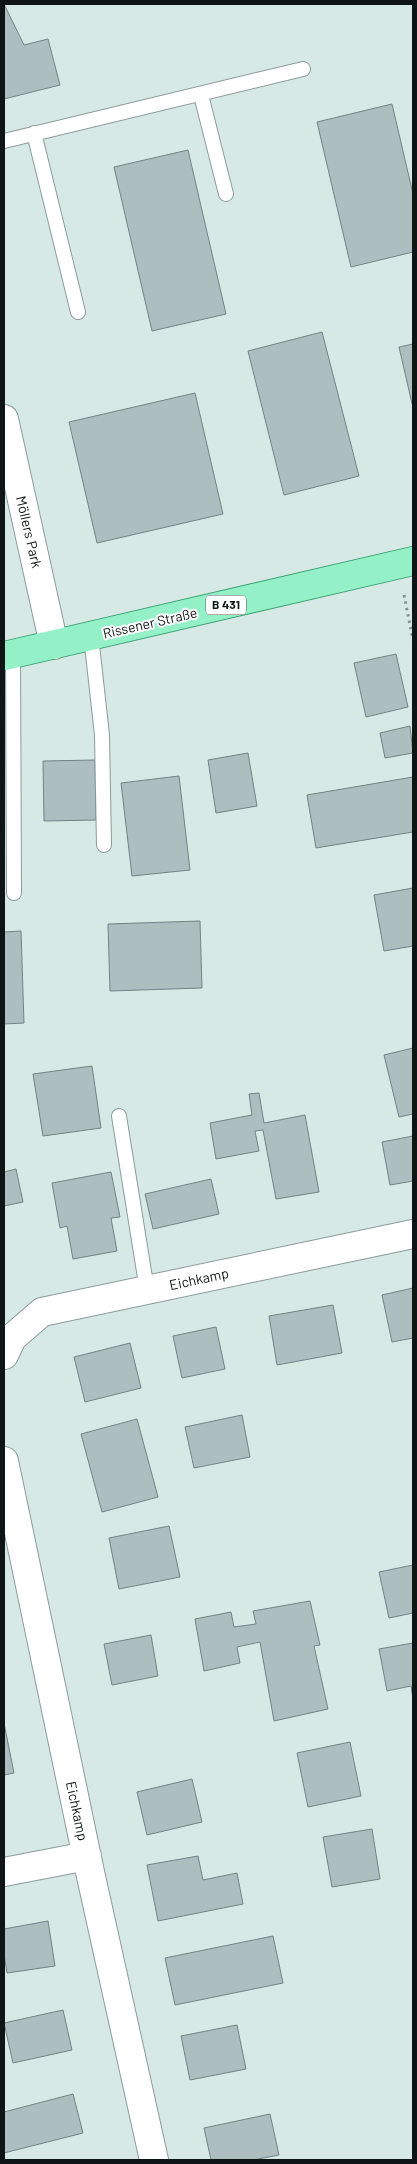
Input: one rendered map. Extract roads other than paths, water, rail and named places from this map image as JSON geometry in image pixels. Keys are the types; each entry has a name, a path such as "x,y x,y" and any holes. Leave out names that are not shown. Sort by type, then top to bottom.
{"main road":[{"name":"Rissener Straße","path":"8,655 406,563"}],"street":[{"name":"Möllers Park","path":"4,419 54,645"},
{"name":"Eichkamp","path":"4,1355 12,1338 42,1312 413,1234"},
{"name":"Eichkamp","path":"4,1461 151,2160"},
{"path":"4,1872 87,1856"}],"lane":[{"path":"4,141 304,69"},
{"path":"201,95 226,194"},
{"path":"34,133 78,312"},
{"path":"91,636 102,735 104,846"},
{"path":"8,655 14,893"},
{"path":"119,1116 147,1290"}]}
